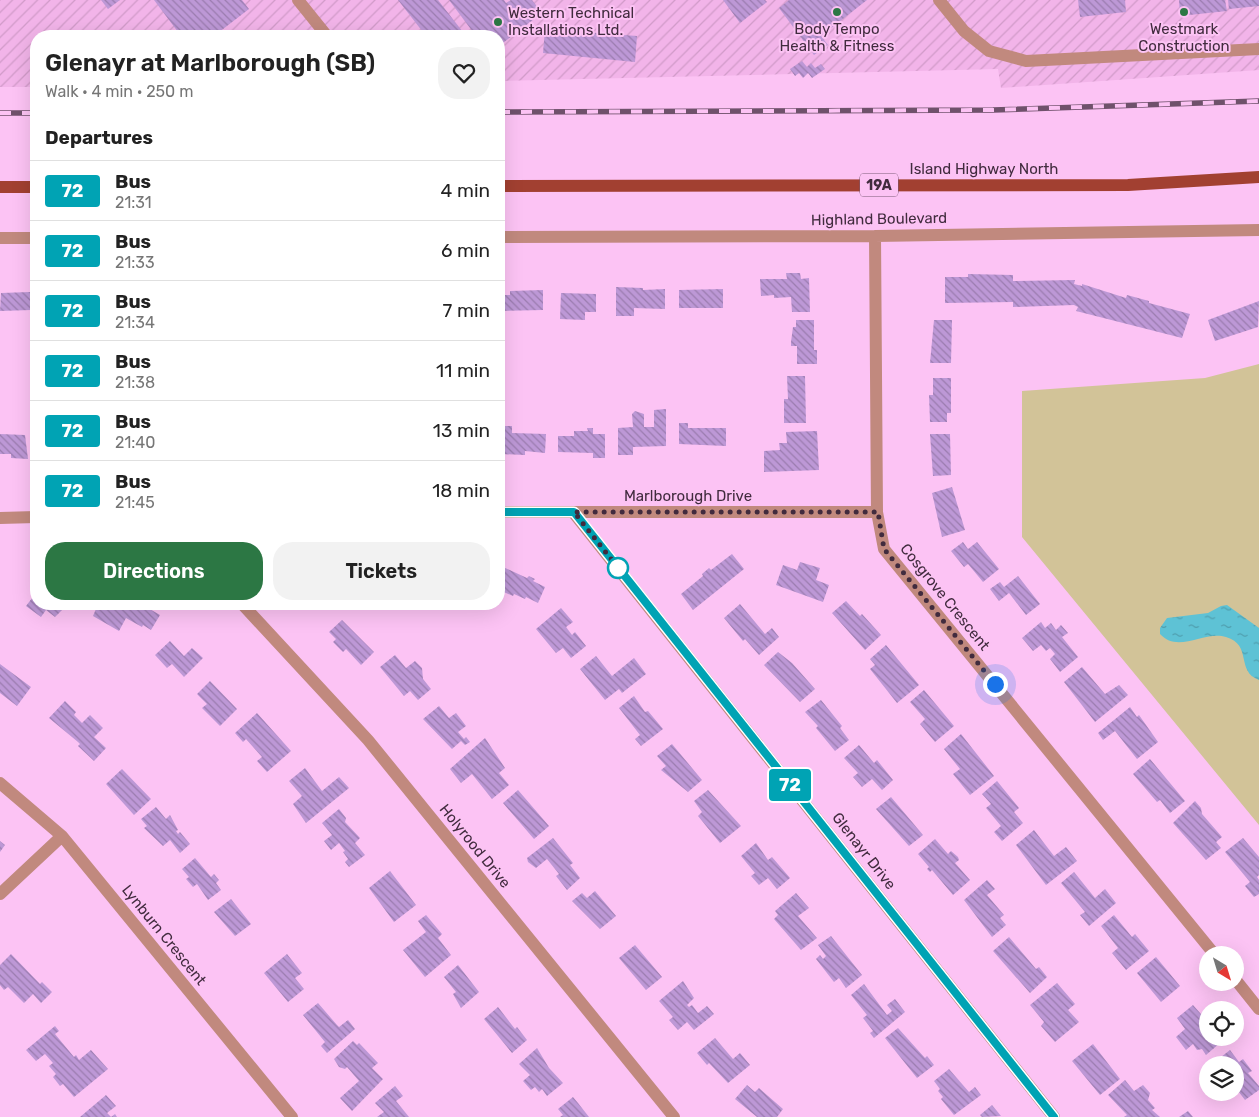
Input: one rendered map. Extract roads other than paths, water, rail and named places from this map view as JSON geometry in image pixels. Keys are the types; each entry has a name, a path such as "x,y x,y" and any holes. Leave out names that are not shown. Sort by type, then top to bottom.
{"main road":[{"name":"Island Highway North","path":"505,186 1128,185 1259,177"},
{"path":"0,188 30,187"}],"street":[{"path":"298,0 322,30"},
{"path":"939,0 964,31 989,51 1026,61 1259,49"},
{"name":"Highland Boulevard","path":"505,237 875,236 1259,230"},
{"name":"Cosgrove Crescent","path":"875,236 878,512 884,549 1208,946"},
{"path":"0,238 30,238"},
{"name":"Marlborough Drive","path":"505,512 878,512"},
{"name":"Glenayr Drive","path":"574,512 1054,1117"},
{"path":"0,518 30,517"},
{"name":"Holyrood Drive","path":"248,610 368,740 674,1117"},
{"name":"Lynburn Crescent","path":"0,783 62,836 292,1117"},
{"path":"0,894 62,836"},
{"path":"1244,990 1259,1009"}],"water":[{"path":"1227,605 1259,628 1259,680 1248,671 1239,646 1226,637 1209,636 1175,642 1167,640 1160,634 1160,628 1167,618 1208,613"}],"railway":[{"path":"505,112 993,110 1259,101"},
{"path":"0,113 30,113"}],"place":[{"name":"Body Tempo Health & Fitness","path":"837,12"},
{"name":"Westmark Construction","path":"1184,12"},
{"name":"Western Technical Installations Ltd.","path":"498,22"}]}
